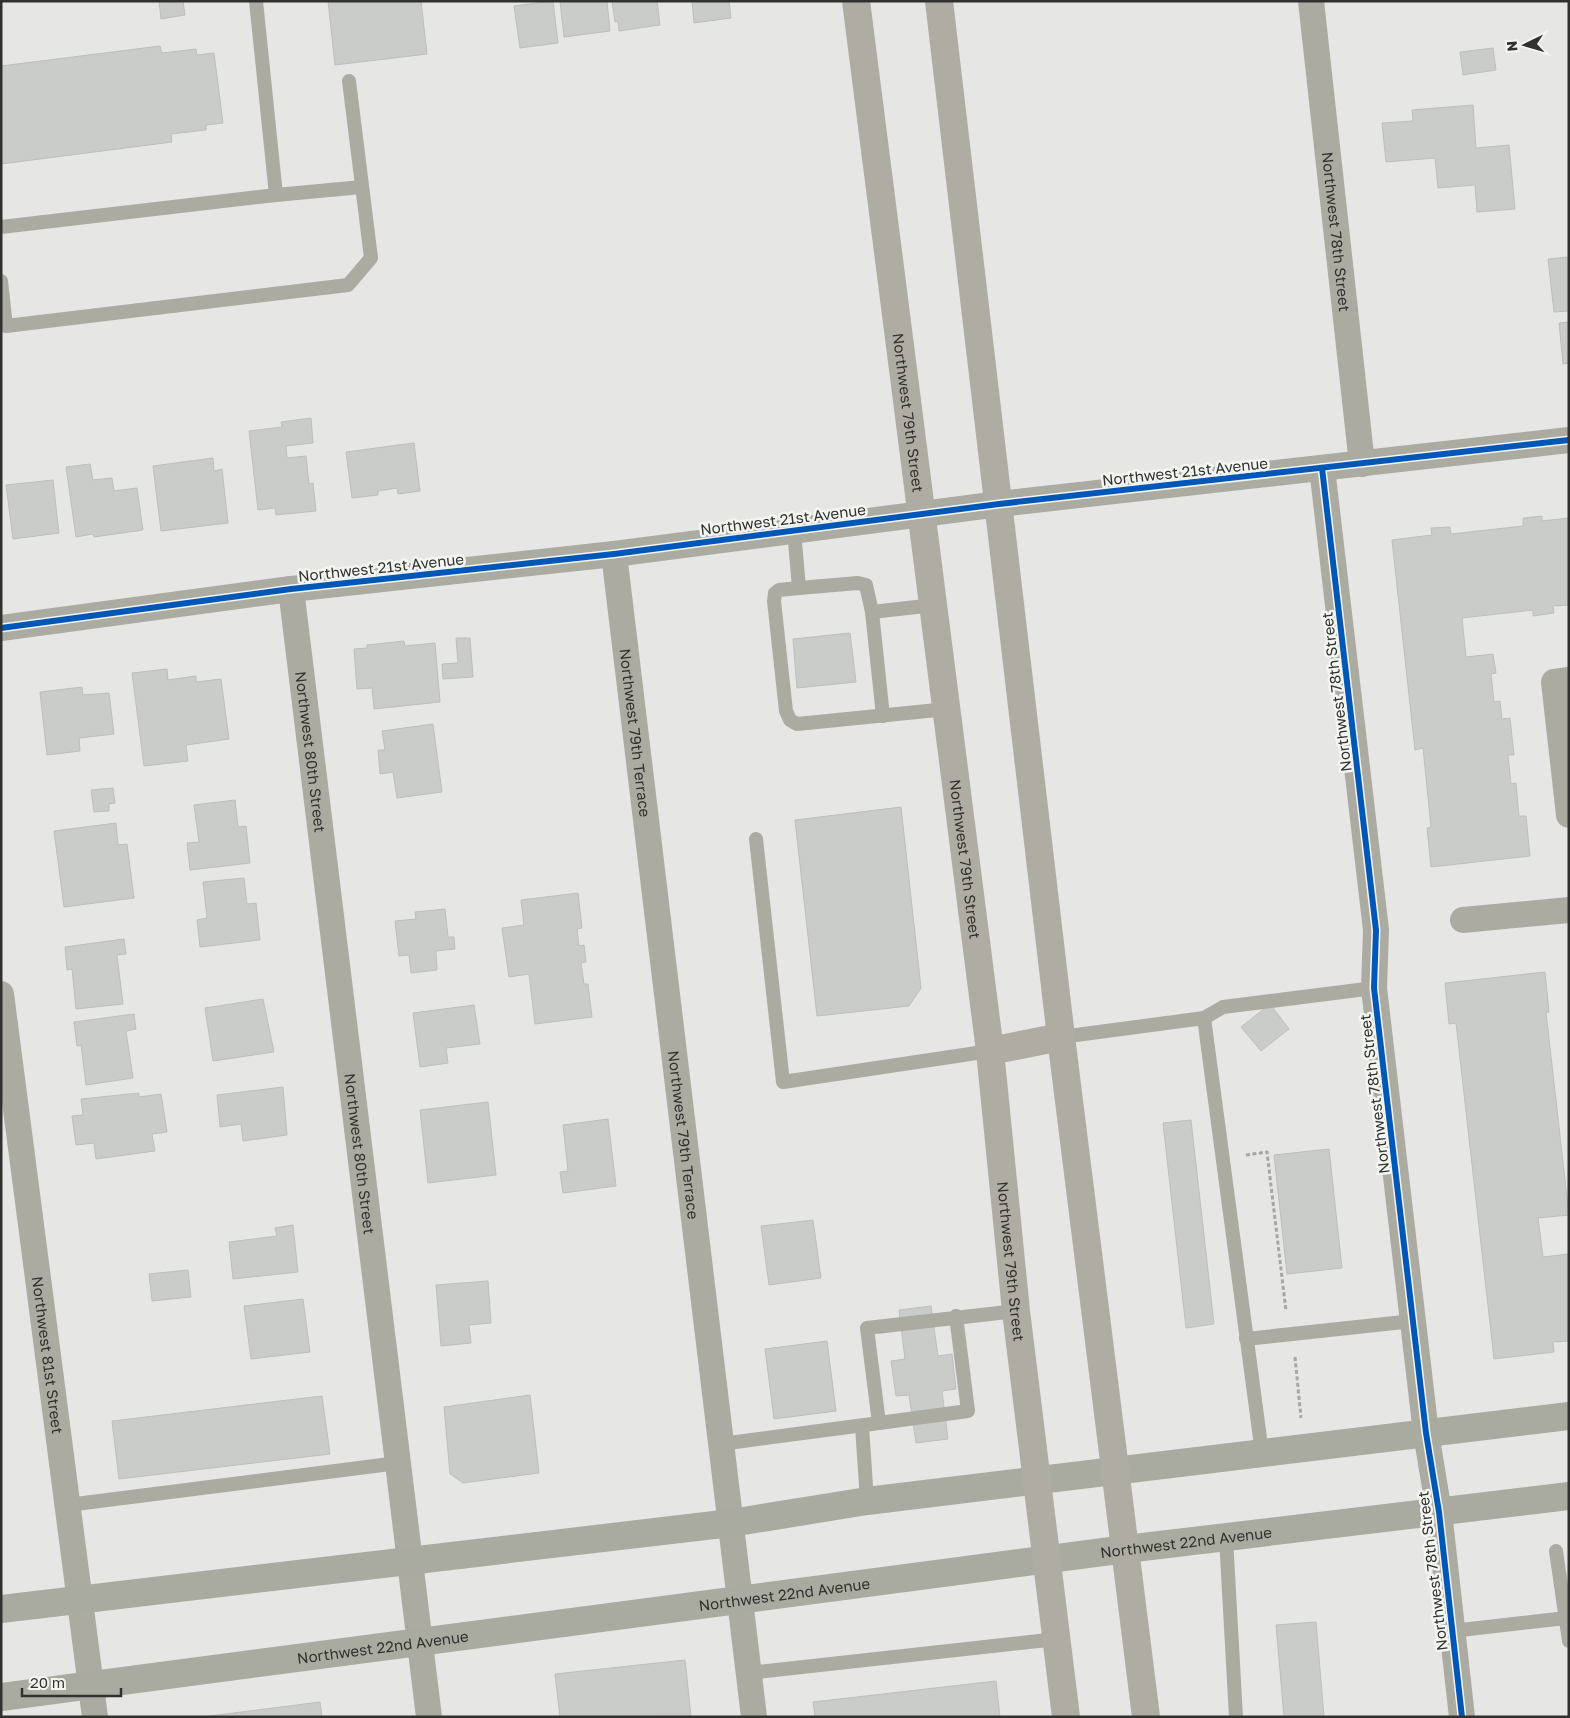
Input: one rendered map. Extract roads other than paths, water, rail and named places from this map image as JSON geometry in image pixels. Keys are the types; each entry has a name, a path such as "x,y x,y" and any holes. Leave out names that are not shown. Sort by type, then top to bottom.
{"main road":[{"name":"Northwest 79th Street","path":"856,1 990,1050 1016,1311 1066,1717"},
{"path":"939,1 1061,1037 1146,1717"},
{"path":"990,1050 1061,1037"},
{"path":"1,1609 731,1522 867,1501 1569,1416"},
{"name":"Northwest 22nd Avenue","path":"1,1697 1126,1549 1569,1496"}],"street":[{"name":"Northwest 78th Street","path":"1311,1 1362,464"},
{"name":"Northwest 21st Avenue","path":"1,628 291,590 614,554 922,513 1569,440"},
{"name":"Northwest 78th Street","path":"1322,468 1376,930 1374,988 1426,1433 1438,1512 1462,1717"},
{"name":"Northwest 79th Terrace","path":"614,554 754,1717"},
{"name":"Northwest 80th Street","path":"291,590 429,1717"},
{"path":"1569,680 1554,682 1569,815"},
{"path":"1463,920 1569,910"},
{"name":"Northwest 81st Street","path":"1,994 95,1717"}],"lane":[{"path":"256,1 276,195"},
{"path":"1,281 6,326 348,285 371,258 349,81"},
{"path":"1,227 276,195 362,187"},
{"path":"794,530 799,588"},
{"path":"883,716 872,612 866,585 858,583 779,590 774,601 786,711 790,720 797,724 883,716 947,709"},
{"path":"872,612 934,605"},
{"path":"756,839 783,1082 990,1050"},
{"path":"1061,1037 1204,1018 1223,1007 1374,988"},
{"path":"1204,1018 1262,1453"},
{"path":"879,1423 867,1328 956,1316 1016,1311"},
{"path":"721,1444 968,1412 956,1316"},
{"path":"1246,1339 1413,1322"},
{"path":"862,1426 867,1501"},
{"path":"68,1505 398,1463"},
{"path":"1226,1538 1236,1717"},
{"path":"1556,1551 1569,1642"},
{"path":"1452,1631 1566,1618"},
{"path":"749,1673 1057,1639"}]}
